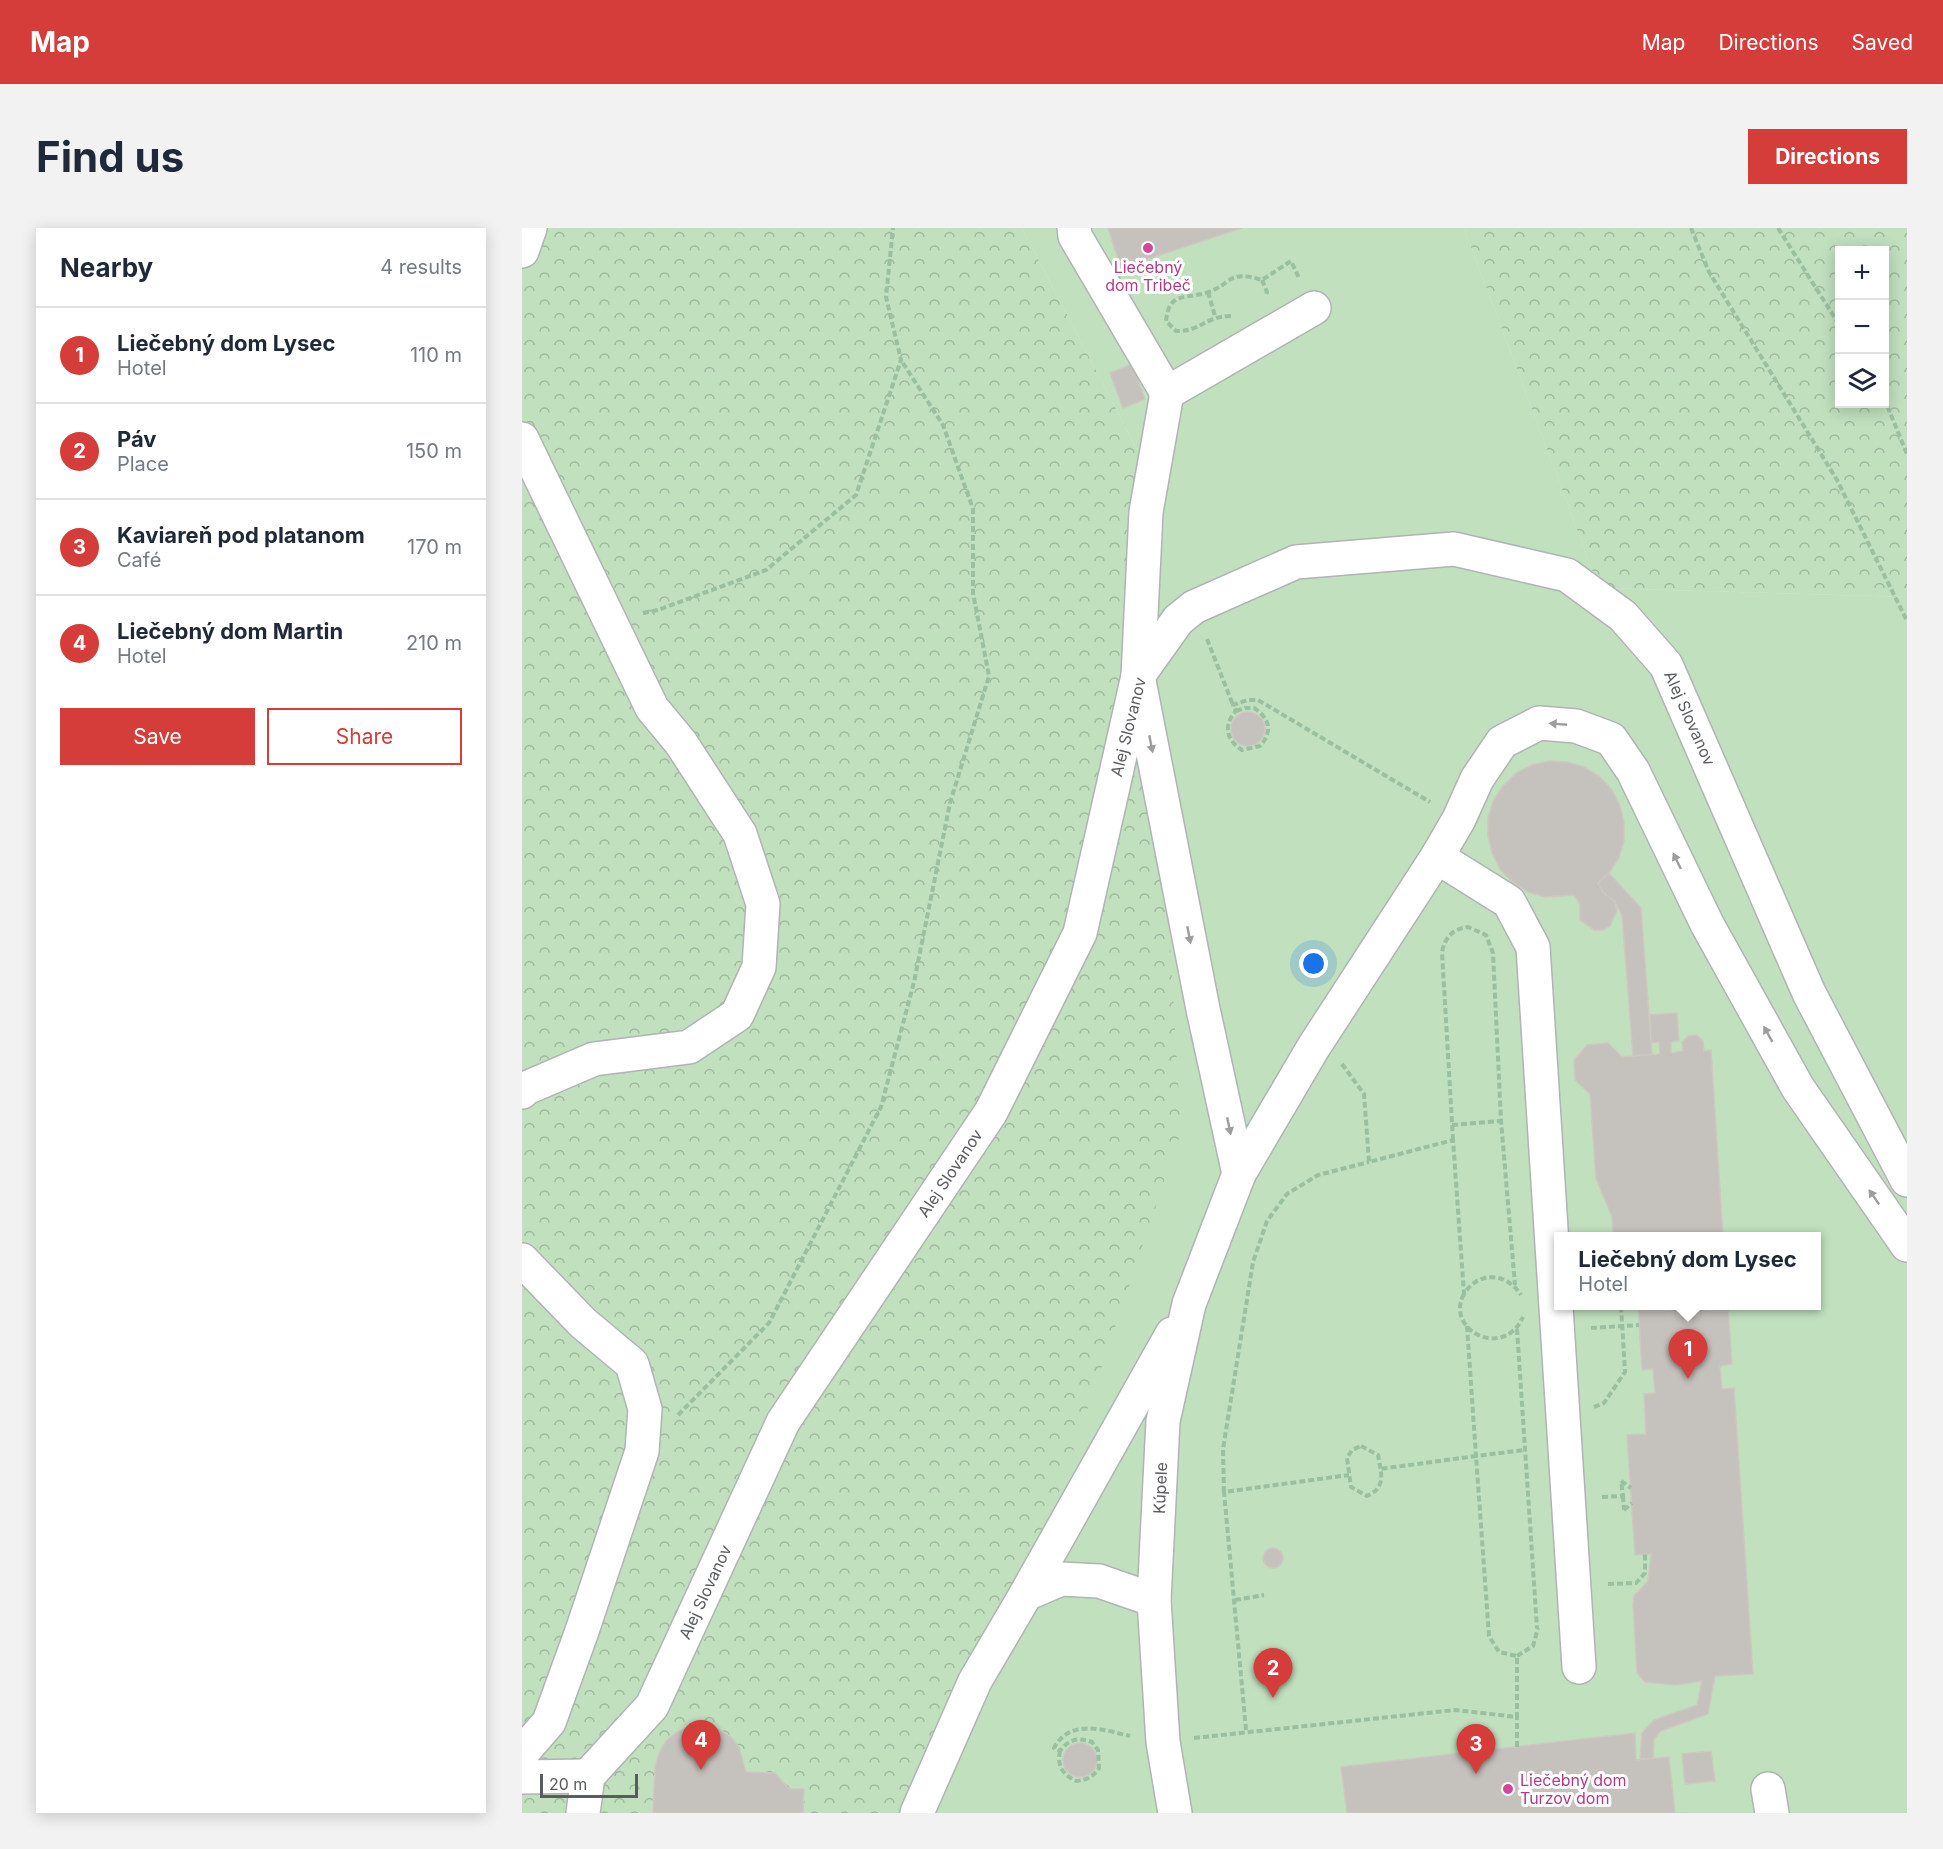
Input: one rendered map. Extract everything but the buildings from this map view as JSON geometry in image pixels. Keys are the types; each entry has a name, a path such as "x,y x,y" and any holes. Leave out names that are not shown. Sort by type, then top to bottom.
{"lane":[{"path":"522,251 530,228"},
{"path":"1074,228 1075,236 1167,393 1146,512 1143,624 1138,676 1203,1009 1239,1174"},
{"path":"1167,393 1314,308"},
{"path":"522,440 652,708 681,743 740,834 763,904 759,967 737,1015 689,1047 594,1059 522,1092"},
{"name":"Alej Slovanov","path":"588,1776 652,1706 783,1422 991,1112 1080,933 1138,676 1179,620 1194,608 1296,562 1454,549 1567,574 1623,616 1666,665 1809,993 1907,1180"},
{"name":"Kúpele","path":"1175,1813 1163,1742 1154,1600 1163,1421 1189,1304 1239,1174 1312,1048 1437,857 1459,819 1477,779 1502,742 1539,723 1576,726 1611,740 1633,771 1707,924 1798,1088 1907,1245"},
{"path":"1437,857 1509,902 1533,946 1554,1278"},
{"path":"522,1260 583,1323 632,1364 645,1409 642,1451 549,1722 522,1753"},
{"path":"917,1813 975,1681 1189,1304"},
{"path":"1556,1310 1579,1667"},
{"path":"1026,1594 1060,1579 1099,1581 1154,1600"},
{"path":"522,1777 588,1776 583,1813"}],"path":[{"path":"642,1451 769,1323 881,1107 915,982 950,803 989,676 973,593 973,509 943,425 901,360 886,297 893,228"},
{"path":"1691,228 1709,273 1838,480 1907,621"},
{"path":"1778,228 1835,320"},
{"path":"1236,316 1215,316 1190,332 1176,331 1166,321 1168,309 1176,298 1208,292 1232,277 1246,275 1262,280 1292,261 1314,308"},
{"path":"1262,280 1267,292 1264,300"},
{"path":"1208,292 1215,316"},
{"path":"608,618 658,610 766,570 856,495 901,360"},
{"path":"1888,408 1907,454"},
{"path":"1194,608 1236,711"},
{"path":"1233,705 1247,700 1258,700 1459,819"},
{"path":"1254,708 1268,721 1269,730 1260,746 1242,750 1228,737 1229,718 1236,711 1254,708"},
{"path":"1517,1747 1517,1656 1499,1652 1489,1635 1467,1326 1461,1310 1464,1294 1442,952 1444,942 1450,934 1468,927 1486,935 1491,944 1501,1121 1515,1285 1523,1300"},
{"path":"1312,1048 1345,1066 1364,1094 1369,1162"},
{"path":"1452,1125 1501,1121"},
{"path":"1246,1730 1224,1492 1223,1449 1253,1262 1267,1221 1287,1194 1317,1175 1453,1140"},
{"path":"1464,1294 1479,1279 1491,1276 1503,1278 1515,1285"},
{"path":"1563,1421 1604,1403 1625,1372 1621,1310"},
{"path":"1523,1313 1517,1328 1537,1628"},
{"path":"1590,1328 1640,1325"},
{"path":"1467,1326 1482,1338 1494,1340 1506,1336 1517,1328"},
{"path":"1361,1446 1378,1455 1382,1482 1377,1491 1367,1496 1351,1487 1349,1475 1347,1458 1352,1450 1361,1446"},
{"path":"1380,1469 1524,1450"},
{"path":"1224,1492 1349,1475"},
{"path":"1631,1488 1621,1481 1624,1510 1632,1503"},
{"path":"1598,1497 1623,1496"},
{"path":"1619,1583 1636,1583 1645,1573 1645,1554"},
{"path":"1235,1600 1264,1595"},
{"path":"1060,1751 1054,1748 1063,1736 1073,1730 1089,1727 1163,1742 1246,1730 1455,1710 1517,1717"},
{"path":"1074,1739 1092,1742 1098,1750 1100,1768 1094,1776 1076,1781 1061,1770 1058,1761 1060,1751 1065,1743 1074,1739"}],"green space":[{"path":"522,228 1022,228 1142,459 1181,1132 1060,1490 911,1813 522,1813"},
{"path":"1022,228 1464,228 1599,588 1907,597 1907,1813 911,1813 1142,459"},
{"path":"1464,228 1907,228 1907,597 1599,588"}],"place":[{"name":"Liečebný dom Tribeč","path":"1148,248"},
{"name":"Liečebný dom Lysec","path":"1688,1379"},
{"name":"Páv","path":"1273,1698"},
{"name":"Liečebný dom Martin","path":"701,1770"},
{"name":"Kaviareň pod platanom","path":"1476,1774"},
{"name":"Liečebný dom Turzov dom","path":"1508,1789"}]}
